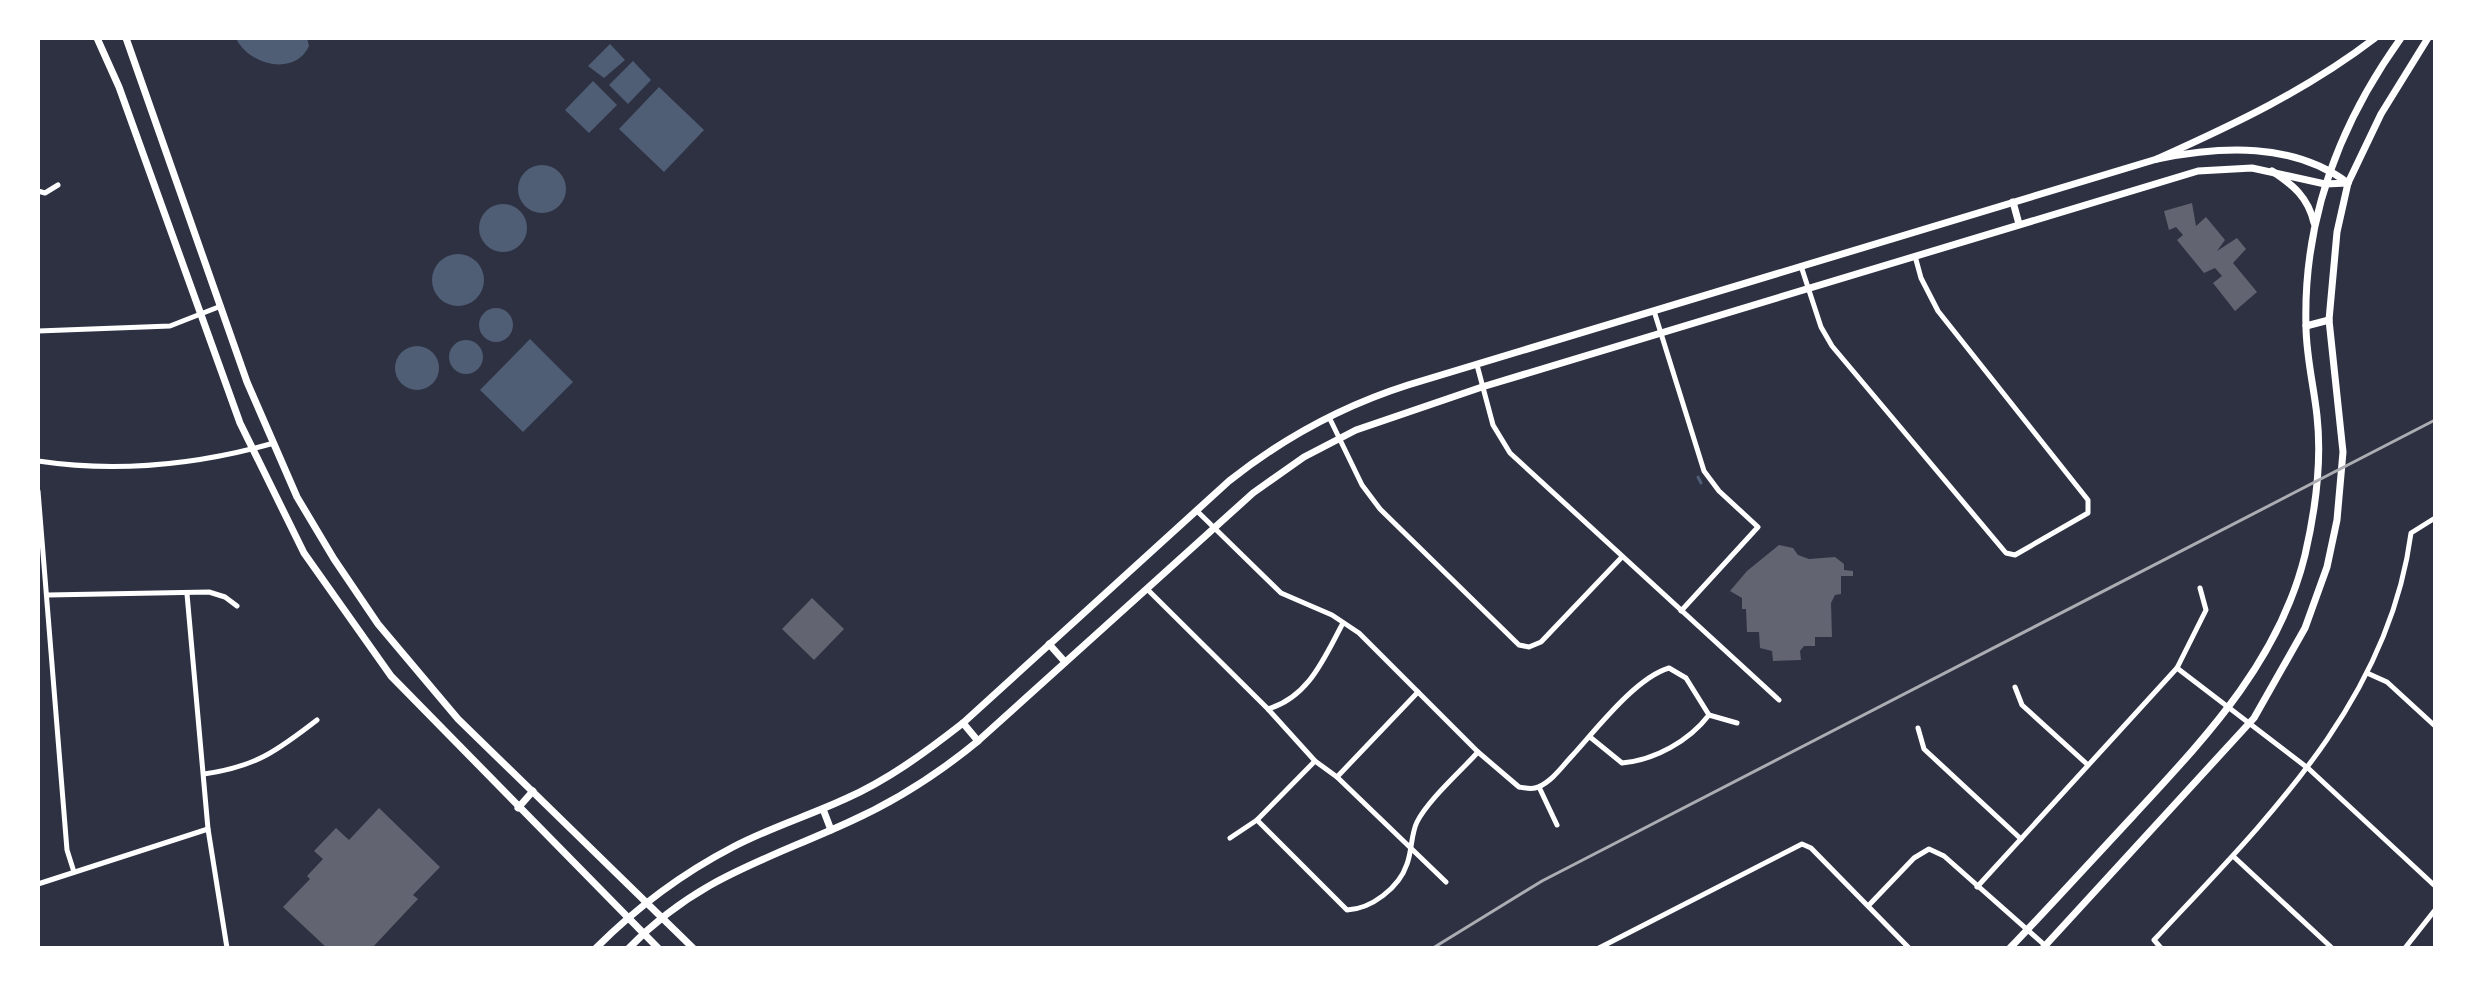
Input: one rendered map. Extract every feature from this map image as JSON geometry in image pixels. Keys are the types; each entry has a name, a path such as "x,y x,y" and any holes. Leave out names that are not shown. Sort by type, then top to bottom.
{"main road":[{"path":"97,38 119,87 251,450 304,553 391,676 658,948"},
{"path":"126,38 247,382 297,497 334,559 378,624 458,719 693,948"},
{"path":"596,948 644,902 732,847 823,809 889,776 963,723 1196,510 1256,460 1329,416 1391,390 2157,159 2268,109 2319,79 2375,38"},
{"path":"2010,948 2231,707 2284,617 2305,556 2315,496 2318,421 2306,326 2315,225 2330,169 2361,99 2401,38"},
{"path":"2045,947 2251,722 2283,673 2305,628 2327,567 2337,520 2343,452 2329,320 2337,232 2348,183 2381,114 2428,38"},
{"path":"2157,159 2242,149 2271,152 2330,169 2348,183"},
{"path":"629,948 661,918 728,873 831,830 920,784 978,741 1213,527 1280,473 1340,438 1395,414 2198,171 2235,167 2272,171 2325,184 2348,183"},
{"path":"2272,171 2299,191 2308,204 2315,225"},
{"path":"2013,202 2019,224"},
{"path":"2306,326 2329,320"},
{"path":"1049,644 1065,662"},
{"path":"442,730 458,719"},
{"path":"963,723 978,741"},
{"path":"518,808 533,791"},
{"path":"823,809 831,830"}],"street":[{"path":"38,191 45,193 58,185"},
{"path":"1801,266 1821,327 1832,346 2006,553 2015,555 2079,521 2088,513 2088,500 1938,311 1921,278 1915,256"},
{"path":"38,331 170,326 222,306"},
{"path":"1654,311 1704,471 1719,491 1758,527 1681,611"},
{"path":"1477,365 1493,425 1510,453 1779,700"},
{"path":"1329,416 1362,485 1380,509 1519,645 1529,647 1541,642 1621,558"},
{"path":"38,461 92,469 187,462 274,443"},
{"path":"38,491 67,850 74,872"},
{"path":"1196,510 1281,593 1359,633 1478,752 1519,787 1539,787 1647,679 1669,668 1686,678 1709,715 1737,723"},
{"path":"2161,948 2154,940 2233,856 2309,769 2334,735 2367,673 2407,568 2411,533 2435,518"},
{"path":"1146,588 1268,709 1315,761 1337,777 1446,882"},
{"path":"1977,887 2177,668 2206,610 2200,588"},
{"path":"48,595 209,592 225,597 237,606"},
{"path":"187,594 208,829 227,948"},
{"path":"1268,709 1288,703 1315,674 1343,623"},
{"path":"2177,668 2309,769 2435,886"},
{"path":"2367,673 2387,682 2435,726"},
{"path":"2015,687 2022,705 2088,765"},
{"path":"1337,777 1418,692"},
{"path":"1590,737 1622,763 1637,762 1688,736 1709,715"},
{"path":"204,774 252,764 274,753 317,720"},
{"path":"1918,728 1924,749 2021,839"},
{"path":"1257,820 1289,856 1347,910 1367,906 1394,884 1407,864 1417,821 1478,752"},
{"path":"1230,838 1257,820 1315,761"},
{"path":"1539,787 1557,825"},
{"path":"38,884 208,829"},
{"path":"1599,948 1802,844 1811,848 1870,904 1909,948"},
{"path":"1870,904 1914,858 1929,849 1944,856 2045,947"},
{"path":"2233,856 2332,948"},
{"path":"2405,948 2435,910"},
{"path":"1616,939 1621,948"}],"water":[{"path":"236,38 307,38 309,46 293,62 272,64 250,55"},
{"path":"610,44 625,60 604,78 588,66"},
{"path":"633,61 651,80 628,104 609,85"},
{"path":"593,81 617,105 589,133 565,110"},
{"path":"659,87 704,130 664,172 619,129"},
{"path":"542,165 559,172 566,189 559,206 542,213 525,206 518,189 525,172"},
{"path":"503,204 520,211 527,228 520,245 503,252 486,245 479,228 486,211"},
{"path":"458,254 476,262 484,280 476,298 458,306 440,298 432,280 440,262"},
{"path":"496,308 508,313 513,325 508,337 496,342 484,337 479,325 484,313"},
{"path":"530,339 573,382 523,432 480,390"},
{"path":"466,340 478,345 483,357 478,369 466,374 454,369 449,357 454,345"},
{"path":"417,346 433,352 439,368 433,384 417,390 401,384 395,368 401,352"}],"building":[{"path":"2192,203 2196,226 2206,217 2225,240 2217,251 2237,238 2246,249 2233,263 2257,292 2235,311 2213,283 2222,276 2215,268 2204,273 2177,240 2183,235 2176,227 2169,230 2164,211"},
{"path":"1779,545 1793,548 1798,555 1809,559 1835,557 1844,564 1844,570 1853,571 1853,576 1841,576 1841,594 1835,595 1831,603 1832,637 1815,637 1815,646 1804,646 1800,651 1801,660 1773,661 1772,651 1760,648 1759,632 1747,632 1742,598 1730,591 1747,571"},
{"path":"812,598 844,629 814,660 782,629"},
{"path":"379,808 440,867 413,895 418,899 372,948 327,948 283,907 310,879 307,876 323,859 314,851 336,828 349,840"}],"waterway":[{"path":"1698,477 1701,483"}],"railway":[{"path":"1433,948 1542,881 2435,420"}]}
